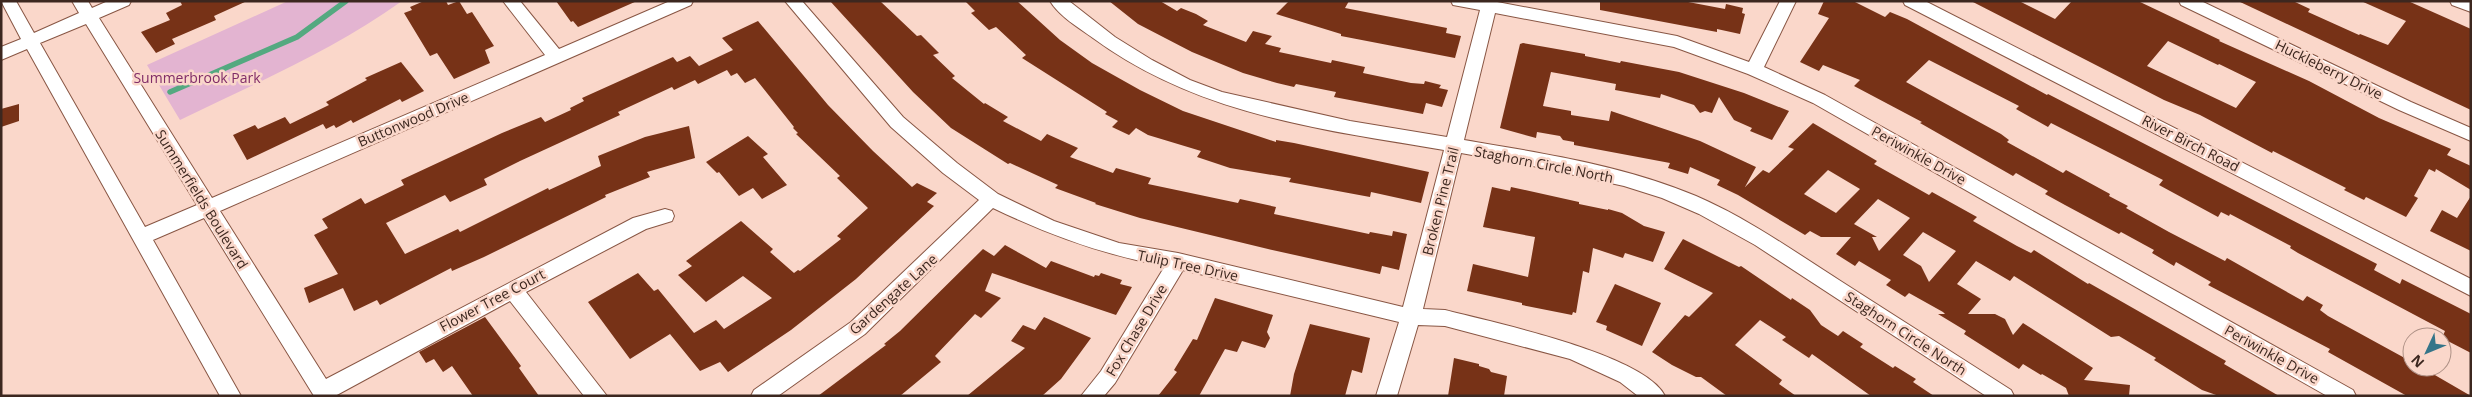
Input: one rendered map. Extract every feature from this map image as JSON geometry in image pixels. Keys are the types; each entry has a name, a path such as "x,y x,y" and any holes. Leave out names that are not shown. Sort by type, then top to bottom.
{"street":[{"path":"8,1 231,396"},
{"path":"1,54 31,42 85,8 123,1"},
{"path":"511,1 556,57"},
{"name":"Buttonwood Drive","path":"141,237 685,1"},
{"name":"Tulip Tree Drive","path":"793,1 897,122 950,168 991,199 1047,226 1110,247 1178,261 1411,317 1445,318 1574,352 1627,376 1655,396"},
{"name":"Staghorn Circle North","path":"1058,1 1110,42 1167,75 1204,92 1257,108 1347,128 1454,146 1599,174 1670,193 1740,226 2004,396"},
{"name":"Periwinkle Drive","path":"1459,1 1677,42 1754,70 1819,98 2346,396"},
{"path":"1754,70 1788,1"},
{"name":"River Birch Road","path":"1911,1 2471,288"},
{"name":"Huckleberry Drive","path":"2187,1 2405,106 2471,135"},
{"path":"2458,1 2471,7"},
{"name":"Broken Pine Trail","path":"1386,396 1411,317 1489,6"},
{"name":"Summerfields Boulevard","path":"85,8 323,393"},
{"name":"Gardengate Lane","path":"761,396 858,328 884,301 940,251 991,199"},
{"name":"Flower Tree Court","path":"323,393 512,289 616,235 640,224 665,216"},
{"name":"Fox Chase Drive","path":"1091,396 1108,377 1178,261"},
{"path":"512,289 596,396"}],"green space":[{"name":"Summerbrook Park","path":"288,1 402,1 376,19 322,50 180,120 147,65"}],"building":[{"path":"180,1 247,1 214,16 216,20 172,39 175,44 156,53 141,32 170,20 166,13 182,5"},
{"path":"424,1 446,1 448,5 459,1 467,14 472,12 494,46 485,50 490,63 454,79 437,53 430,56 404,13 412,10 410,7"},
{"path":"556,1 637,1 578,27 573,21 571,22"},
{"path":"830,1 880,1 917,36 921,35 939,53 933,55 955,76 952,78 984,104 1008,117 1003,121 1041,141 1047,134 1078,148 1070,157 1113,173 1116,168 1151,178 1148,184 1238,203 1240,199 1276,207 1274,214 1369,234 1370,232 1392,236 1393,231 1407,234 1399,270 1382,266 1380,274 1268,249 1140,218 1095,204 1055,188 1058,185 1010,163 1008,164 951,128 913,92"},
{"path":"965,1 1017,1 1060,40 1092,63 1183,111 1276,142 1276,140 1294,143 1429,172 1421,203 1371,192 1370,197 1289,182 1291,178 1230,168 1197,157 1201,151 1148,135 1136,128 1129,135 1112,127 1118,121 1105,114 1107,112 1022,58 1026,55 996,27 989,30 971,13 975,11"},
{"path":"1109,1 1160,1 1177,11 1181,8 1196,14 1208,21 1203,25 1246,42 1253,31 1272,36 1265,44 1281,48 1279,52 1331,63 1332,60 1365,67 1363,73 1411,83 1424,84 1425,81 1441,85 1439,88 1448,90 1442,107 1426,103 1423,114 1334,97 1336,92 1296,84 1294,87 1277,83 1243,73 1192,52 1138,24"},
{"path":"1289,1 1349,1 1345,8 1447,28 1446,33 1461,36 1455,58 1341,36 1341,34 1276,14"},
{"path":"1600,1 1683,1 1725,9 1726,4 1743,8 1742,13 1745,14 1740,34 1717,29 1717,32 1600,10"},
{"path":"1824,1 1853,1 1885,17 1890,12 1907,19 2047,95 2377,264 2374,270 2400,284 2402,279 2471,314 2471,353 2452,343 2452,327 2437,327 2298,253 2290,248 2291,246 2230,214 2229,216 2221,212 2218,217 2159,185 2163,180 2051,123 2048,127 2016,109 2019,106 1929,60 1906,82 2001,134 2009,140 2007,142 2063,173 2066,170 2110,194 2109,196 2128,206 2126,208 2169,232 2225,261 2227,258 2303,301 2307,296 2323,305 2320,310 2328,316 2402,357 2402,377 2438,377 2471,396 2407,396 2328,352 2330,349 2208,285 2211,282 2176,262 2174,266 2152,253 2154,250 2121,232 2119,234 2065,205 2045,194 2048,191 2016,173 2013,176 1920,123 1922,122 1854,86 1860,80 1823,65 1819,71 1800,62 1829,18 1818,14"},
{"path":"1971,1 2019,1 2055,19 2072,1 2138,1 2219,41 2309,81 2379,118 2451,149 2447,155 2471,166 2471,190 2436,169 2435,172 2429,169 2414,196 2418,198 2406,217 2366,197 2364,200 2344,190 2346,188 2273,151 2272,153 2200,115 2164,100","holes":["2168,41 2256,82 2236,108 2147,66"]},
{"path":"2238,1 2293,1 2310,9 2308,12 2359,35 2388,45 2406,21 2361,1 2408,1 2471,29 2471,110"},
{"path":"758,21 828,105 873,151 912,187 917,183 937,193 927,202 934,206 856,279 791,330 728,372 720,362 700,371 670,334 630,359 588,302 638,273 654,291 658,289 694,333 716,320 724,329 772,298 743,276 706,302 678,275 692,266 686,261 741,221 773,249 770,252 794,273 798,270 800,271 841,239 837,236 868,208 837,178 840,176 796,134 798,133 794,127 755,78 745,83 737,73 731,76 727,70 698,84 695,80 674,90 672,87 618,112 620,115 484,179 487,185 450,202 445,195 386,223 405,254 458,229 460,232 548,188 549,190 601,166 598,156 645,137 689,126 695,158 647,172 650,177 605,195 606,197 484,257 452,271 451,268 380,305 377,300 354,311 343,288 309,303 304,288 338,274 314,235 328,228 322,219 361,198 365,204 404,185 401,180 502,133 541,117 545,122 571,110 570,108 584,101 582,98 673,57 677,62 690,56 699,66 733,50 722,38"},
{"path":"1523,43 1585,54 1585,56 1620,63 1621,61 1679,72 1744,93 1789,111 1772,140 1750,131 1752,128 1734,120 1719,97 1712,113 1705,111 1700,113 1694,105 1661,94 1660,98 1615,90 1616,84 1551,72 1543,106 1571,111 1571,115 1609,121 1611,111 1700,141 1756,167 1745,187 1763,170 1769,173 1794,149 1788,147 1813,123 1877,161 1874,164 1929,195 1932,192 1977,217 1973,221 2031,253 2034,250 2088,284 2226,361 2224,364 2279,396 2219,396 2202,390 2154,360 2156,358 2119,336 2111,337 2014,276 2010,281 1976,261 1957,284 1981,299 1968,314 1995,314 2005,319 2013,335 2023,323 2093,368 2084,380 2130,385 2129,396 2069,396 2066,388 2023,364 2019,369 1964,334 1966,331 1938,314 1945,314 1943,312 1909,293 1905,297 1886,285 1891,280 1859,261 1855,266 1836,254 1851,237 1821,237 1810,231 1805,235 1738,195 1717,185 1720,180 1690,167 1688,174 1668,168 1670,163 1574,145 1574,142 1563,140 1560,136 1537,132 1536,138 1500,128 1520,44","holes":["1828,170 1860,189 1836,213 1804,194","1878,199 1910,218 1879,251 1872,237 1877,237 1854,224","1923,232 1956,251 1929,282 1921,266 1903,255"]},
{"path":"401,62 424,91 402,102 400,99 353,123 351,120 336,128 334,125 326,129 323,124 247,160 233,135 255,125 258,129 285,117 290,124 329,105 326,102 367,80 365,78"},
{"path":"19,104 19,121 1,127 1,109"},
{"path":"748,136 768,154 763,157 787,185 762,199 753,188 739,196 719,172 717,173 706,162"},
{"path":"1492,187 1510,191 1511,187 1579,202 1579,204 1608,209 1622,213 1644,226 1665,232 1653,262 1625,253 1623,258 1593,248 1589,273 1583,271 1576,313 1573,312 1572,315 1467,291 1473,264 1528,277 1535,237 1483,227"},
{"path":"2471,196 2471,251 2430,231 2442,210 2457,218"},
{"path":"1683,239 1739,267 1741,266 1791,300 1792,298 1810,310 1821,325 1838,336 1843,331 1863,344 1860,347 1893,368 1895,366 1916,379 1913,382 1934,396 1871,396 1812,354 1809,358 1782,340 1786,337 1760,320 1735,345 1782,380 1779,384 1796,396 1727,396 1701,377 1696,377 1672,365 1652,352 1685,315 1689,317 1713,293 1664,269"},
{"path":"1005,245 1046,268 1051,261 1094,277 1095,275 1099,276 1101,273 1122,280 1120,284 1132,287 1116,315 992,273 985,291 1001,298 981,318 975,314 935,356 941,362 900,396 818,396 886,345 884,344 900,331 983,249 994,256"},
{"path":"1615,284 1661,303 1642,346 1606,330 1607,326 1596,322"},
{"path":"1215,298 1273,315 1267,332 1270,338 1265,348 1242,341 1237,352 1225,349 1199,396 1158,396 1177,372 1174,370 1193,339 1197,340"},
{"path":"485,317 521,366 519,368 539,396 473,396 452,366 443,372 434,359 426,363 419,352"},
{"path":"1044,317 1091,338 1061,379 1042,396 967,396 1025,348 1011,341 1023,325 1035,330"},
{"path":"1310,324 1370,338 1362,373 1352,370 1345,396 1290,396 1294,374"},
{"path":"1454,358 1479,364 1479,366 1489,369 1491,372 1507,376 1504,396 1448,396"}],"waterway":[{"path":"170,92 297,37 346,1"}]}
